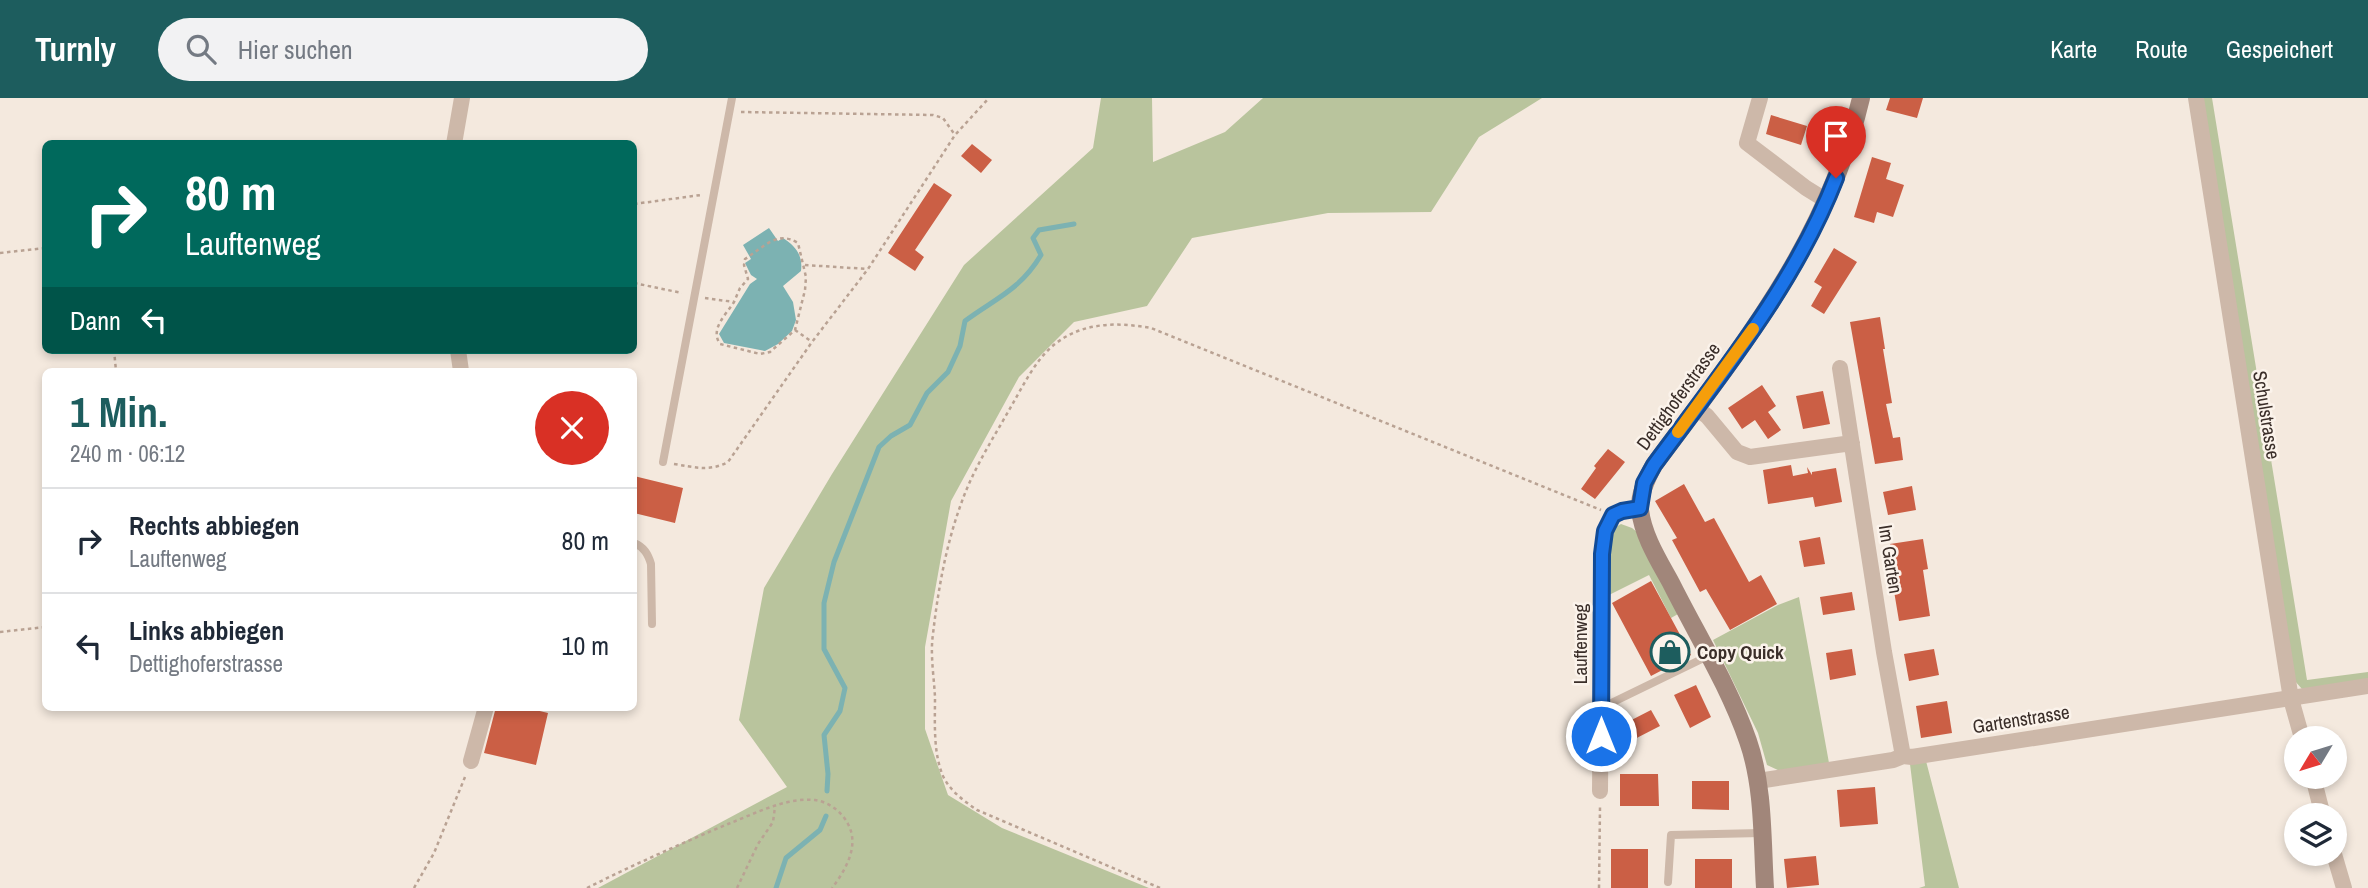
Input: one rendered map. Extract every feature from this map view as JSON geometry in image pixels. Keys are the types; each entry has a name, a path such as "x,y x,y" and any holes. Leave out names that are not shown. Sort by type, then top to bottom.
{"street":[{"path":"455,140 462,98"},
{"path":"1760,98 1747,143 1827,201"},
{"name":"Dettighoferstrasse","path":"1640,508 1648,474 1786,281 1820,218 1846,154 1861,98"},
{"name":"Schulstrasse","path":"2196,98 2291,699 2299,726"},
{"name":"Im Garten","path":"1840,368 1882,641 1903,756"},
{"path":"1696,408 1707,415 1737,452 1744,456 1852,443"},
{"path":"1613,515 1640,508 1648,537 1748,739 1758,780 1765,888"},
{"name":"Lauftenweg","path":"1600,791 1602,554 1605,531 1613,515"},
{"name":"Gartenstrasse","path":"1758,780 2368,686"},
{"path":"471,761 485,711"},
{"path":"2338,866 2344,888"}],"lane":[{"path":"663,462 732,98"},
{"path":"637,544 648,555 651,564 652,624"},
{"path":"1601,708 1708,656"},
{"path":"1668,882 1671,835 1762,833"}],"path":[{"path":"663,462 705,470 728,462 812,342 868,270 955,135 989,98"},
{"path":"730,111 933,115 943,118 955,135"},
{"path":"637,204 714,194"},
{"path":"780,237 789,237 798,243 805,265 805,289 795,330 770,352 760,354 720,344 716,338 716,330 734,302 740,288 748,279 745,259 780,237"},
{"path":"0,253 42,248"},
{"path":"805,265 868,270"},
{"path":"637,284 734,302"},
{"path":"1160,888 977,810 952,789 944,778 939,759 935,731 932,636 949,541 961,503 980,461 1040,360 1055,344 1079,330 1108,324 1151,328 1613,515"},
{"path":"795,330 812,342"},
{"path":"0,632 42,628"},
{"path":"414,888 434,853 471,761"},
{"path":"1599,888 1600,791"},
{"path":"587,888 661,852 775,807 791,802 816,800 836,808 849,825 852,840 848,863 832,888"},
{"path":"737,888 758,844 773,821 775,807"}],"green space":[{"path":"1101,98 1152,98 1153,162 1225,132 1263,98 1542,98 1479,137 1431,212 1328,213 1192,238 1147,306 1074,322 1019,377 951,501 925,647 925,729 948,795 1002,828 1149,888 598,888 787,787 739,720 764,588 832,474 964,265 1093,148"},
{"path":"2200,98 2212,98 2307,680 2368,672 2368,682 2302,689 2294,680"},
{"path":"1621,524 1637,532 1678,614 1671,618 1649,575 1605,597 1612,529"},
{"path":"1799,597 1829,763 1780,771 1767,765 1758,733 1713,640 1778,605"},
{"path":"1926,761 1959,888 1919,888 1925,886 1910,764"}],"water":[{"path":"769,228 778,241 783,238 792,244 801,261 801,271 783,286 793,302 796,320 792,331 778,344 765,351 724,343 719,334 750,284 757,279 751,275 745,263 751,259 743,245"}],"building":[{"path":"1890,98 1923,98 1917,118 1886,110"},
{"path":"1771,115 1807,126 1801,145 1766,134"},
{"path":"972,144 992,160 981,173 961,156"},
{"path":"1872,157 1891,163 1886,179 1904,185 1893,217 1877,212 1874,223 1854,217"},
{"path":"934,183 952,195 915,250 924,257 915,271 888,253"},
{"path":"1834,248 1857,262 1824,314 1811,306 1822,287 1814,282"},
{"path":"1880,317 1892,403 1886,404 1893,438 1900,437 1903,460 1875,464 1850,322"},
{"path":"1762,385 1776,406 1768,412 1781,430 1768,439 1755,420 1742,429 1728,408"},
{"path":"1823,391 1830,424 1803,429 1796,396"},
{"path":"1608,449 1625,462 1595,499 1581,489"},
{"path":"1791,465 1793,476 1808,473 1807,467 1812,475 1812,472 1836,468 1842,502 1815,507 1813,497 1768,504 1763,470"},
{"path":"637,477 683,488 675,523 637,514"},
{"path":"1684,484 1705,522 1714,518 1749,582 1761,575 1777,604 1730,630 1706,589 1700,592 1672,540 1677,538 1655,501"},
{"path":"1912,486 1916,510 1888,515 1883,492"},
{"path":"1820,537 1825,564 1804,567 1799,541"},
{"path":"1923,539 1928,569 1923,570 1930,616 1899,621 1894,591 1898,591 1890,544"},
{"path":"1651,581 1691,655 1651,676 1612,603"},
{"path":"1852,592 1855,610 1823,615 1820,597"},
{"path":"1852,649 1856,675 1830,680 1826,653"},
{"path":"1934,649 1939,675 1909,681 1904,654"},
{"path":"1696,685 1711,717 1690,728 1674,695"},
{"path":"1947,701 1952,733 1921,738 1916,706"},
{"path":"1651,710 1660,726 1625,744 1616,728"},
{"path":"495,711 548,713 536,765 484,753"},
{"path":"1620,774 1658,774 1659,806 1620,806"},
{"path":"1692,781 1729,781 1729,810 1692,809"},
{"path":"1875,787 1878,824 1840,827 1837,790"},
{"path":"1611,849 1648,849 1648,888 1611,888"},
{"path":"1816,856 1819,885 1787,888 1784,859"},
{"path":"1695,859 1732,859 1732,888 1695,888"}],"waterway":[{"path":"827,791 824,735 840,711 845,688 824,649 824,603 834,562 879,447 910,425 927,393 948,372 960,346 965,321 1016,285 1033,267 1041,255 1033,238 1039,230 1074,224"},
{"path":"776,888 786,858 820,830 826,816"}],"slow traffic":[{"path":"1678,432 1753,329"}],"place":[{"name":"Copy Quick","path":"1670,652"}],"route":[{"path":"1601,736 1602,554 1607,523 1613,515 1640,508 1644,483 1654,465 1786,281 1820,218 1836,178"}]}
